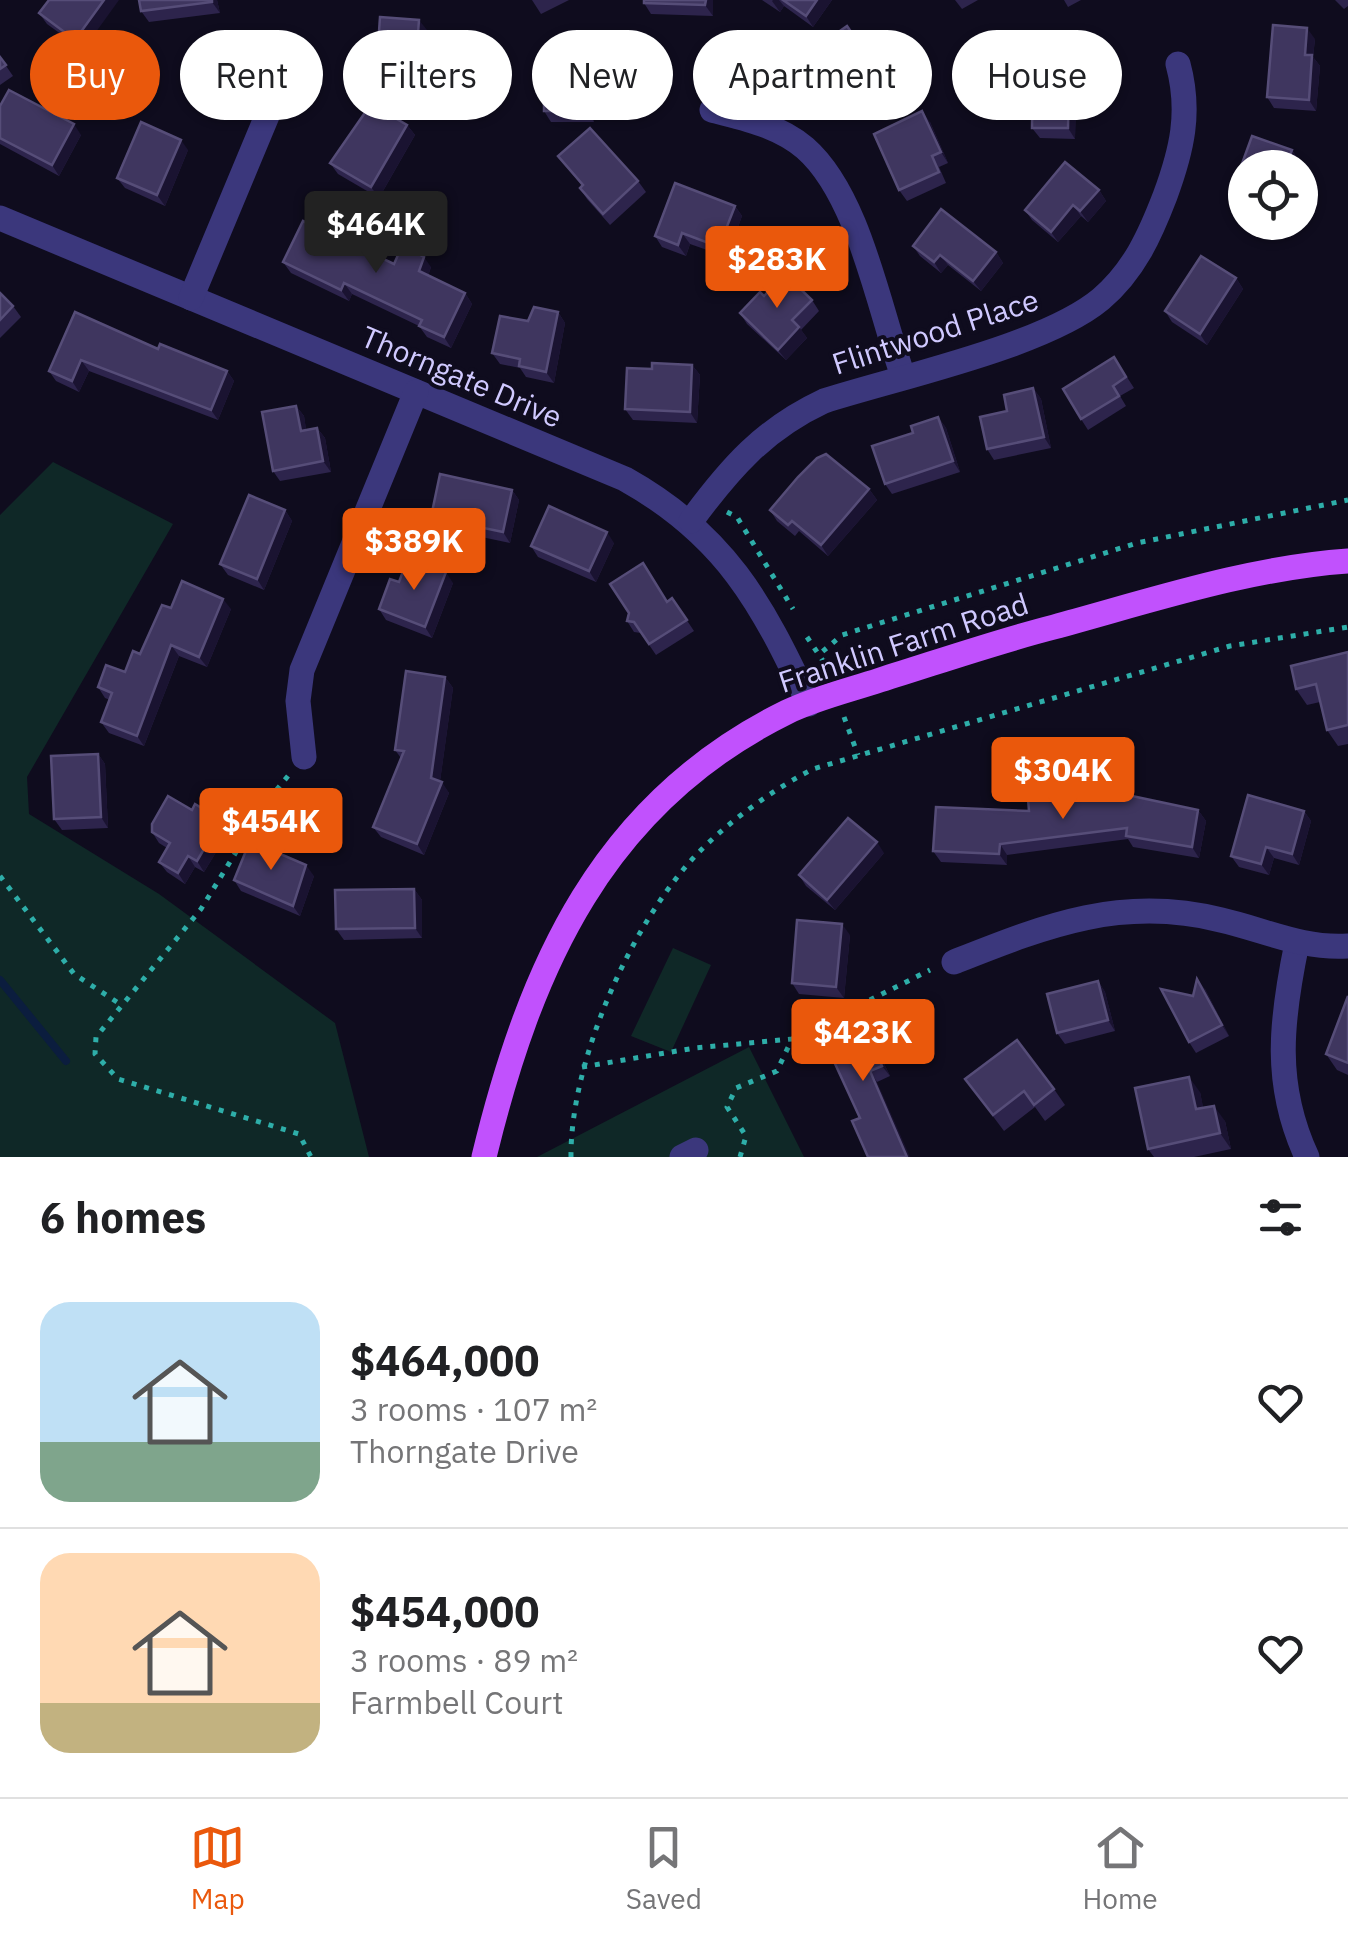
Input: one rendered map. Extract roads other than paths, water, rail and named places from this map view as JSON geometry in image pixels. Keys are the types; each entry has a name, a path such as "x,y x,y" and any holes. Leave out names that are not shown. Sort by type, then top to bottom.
{"main road":[{"name":"Franklin Farm Road","path":"484,1157 513,1051 551,950 607,860 680,784 731,746 788,711 1009,638 1229,580 1348,561"}],"street":[{"name":"Flintwood Place","path":"691,522 734,462 792,416 824,400 1048,332 1102,298 1124,275 1156,221 1180,155 1186,120 1178,64"},
{"path":"191,298 266,120"},
{"path":"741,120 787,136 827,174 844,202 903,376"},
{"name":"Thorngate Drive","path":"0,218 625,479 691,522 746,581 809,704"},
{"path":"304,757 298,700 302,670 416,392"},
{"path":"954,962 1044,926 1124,910 1220,919 1297,943 1348,946"},
{"path":"1297,943 1283,1010 1280,1056 1283,1088 1307,1157"}],"waterway":[{"path":"0,980 66,1061"}]}
